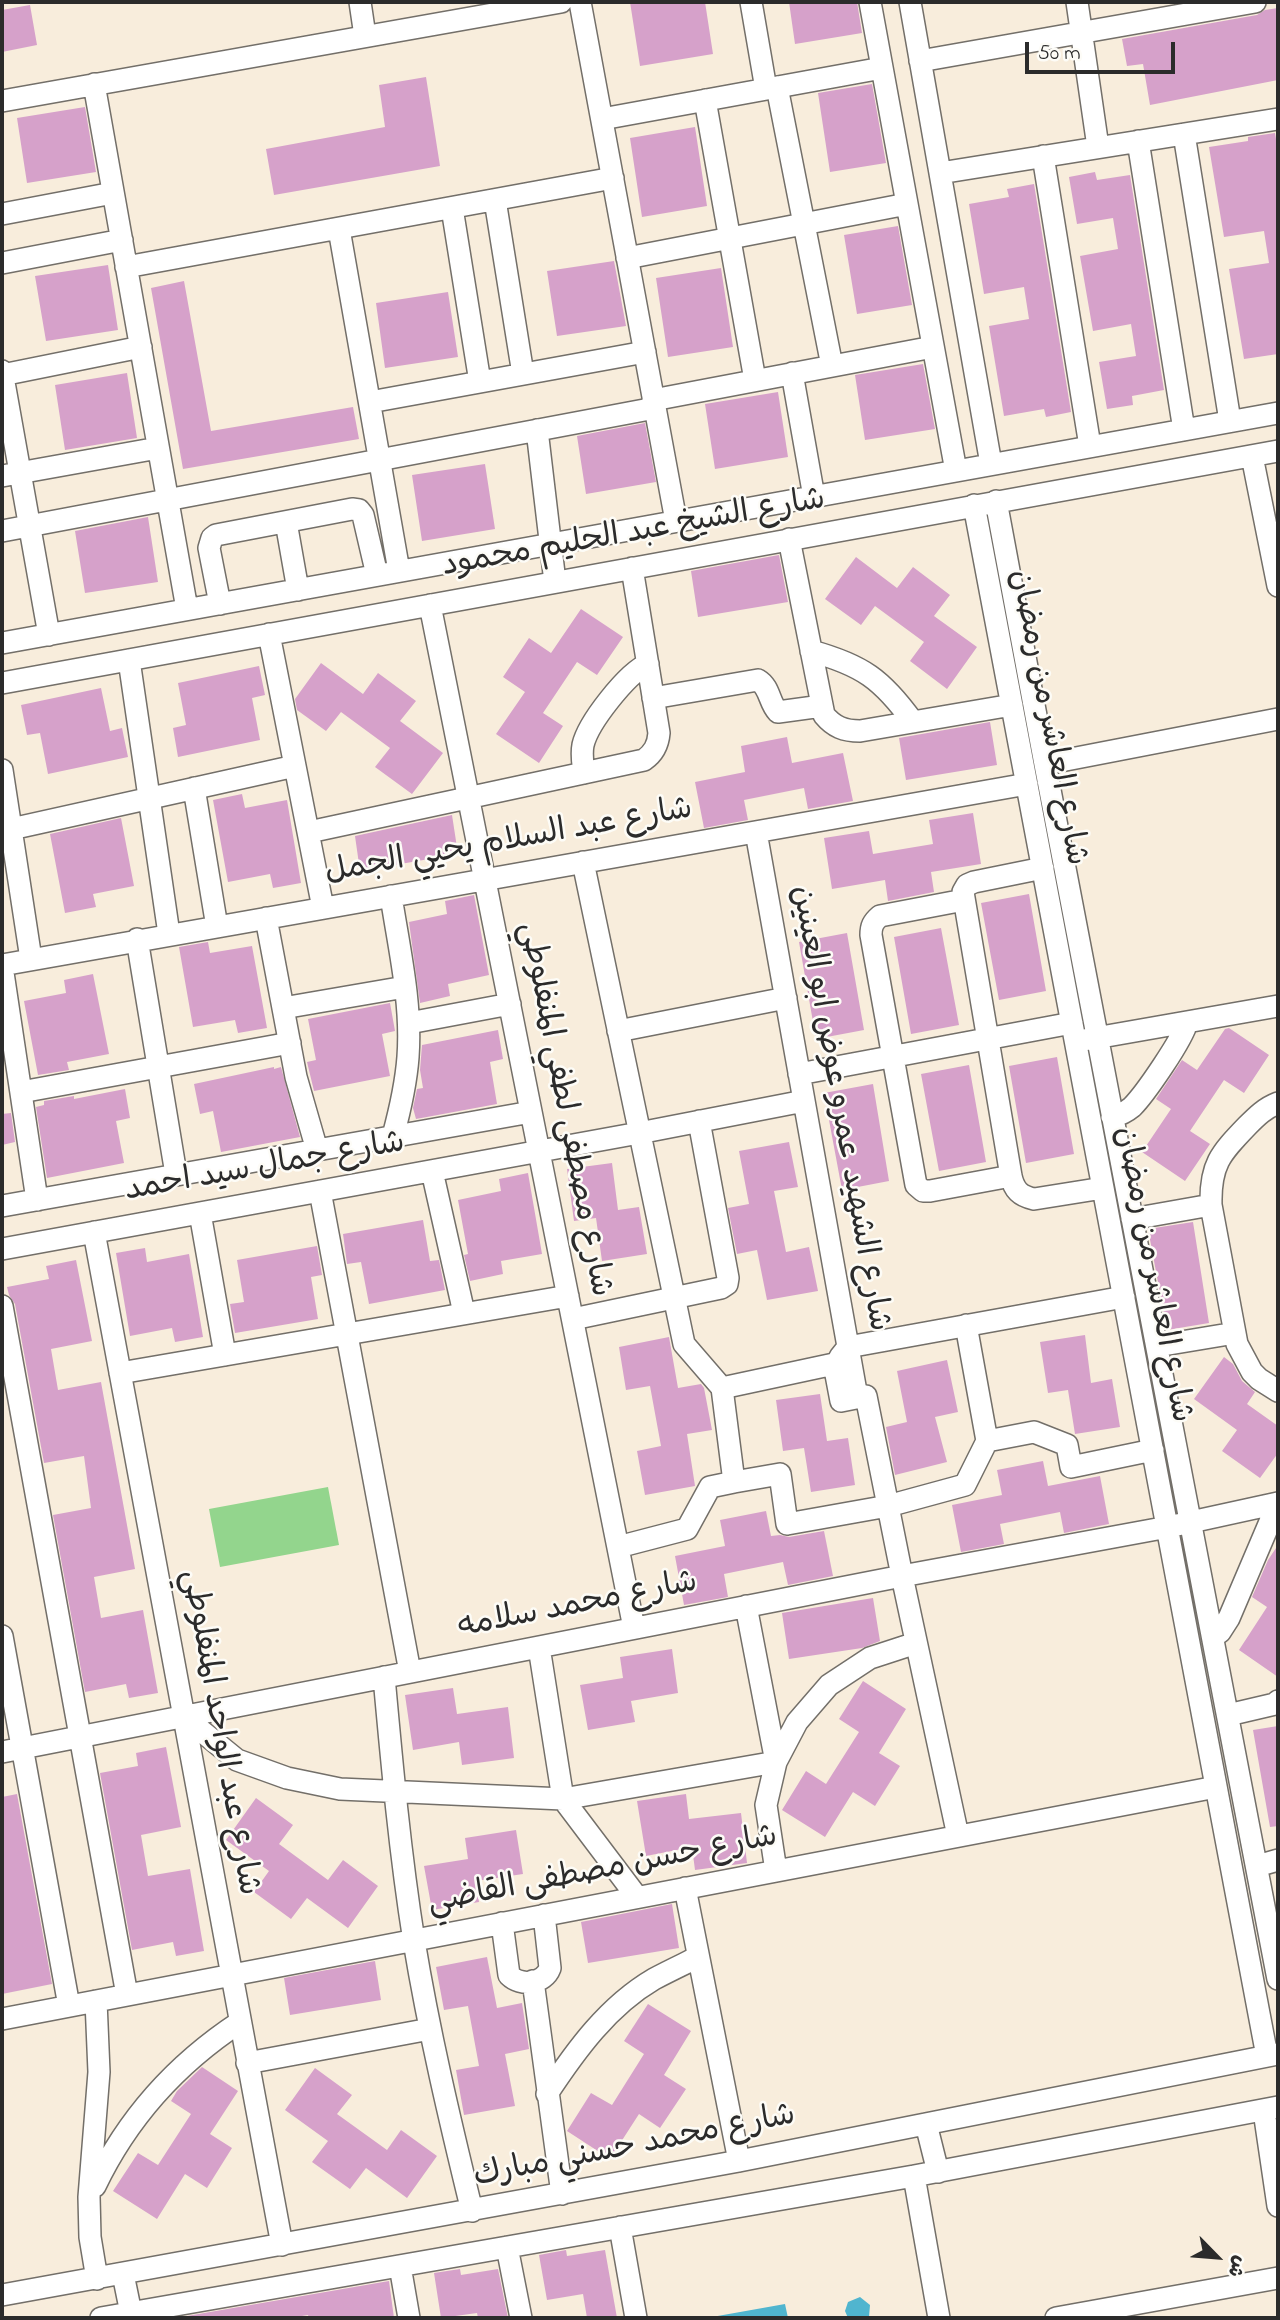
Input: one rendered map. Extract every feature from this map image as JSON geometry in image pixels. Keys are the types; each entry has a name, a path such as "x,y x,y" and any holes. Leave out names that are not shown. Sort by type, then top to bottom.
{"street":[{"path":"360,2 365,36"},
{"path":"2,101 365,36 485,8 561,2"},
{"path":"580,2 676,521"},
{"path":"751,2 804,224 832,366"},
{"path":"870,2 956,471"},
{"path":"910,2 991,464"},
{"path":"1077,2 1098,147"},
{"path":"920,61 1255,2"},
{"path":"602,119 882,68"},
{"path":"94,84 187,610"},
{"path":"705,100 755,380"},
{"path":"940,173 1278,119"},
{"path":"1184,134 1230,421"},
{"path":"1138,141 1184,430"},
{"path":"1043,156 1090,446"},
{"path":"127,268 613,178"},
{"path":"2,214 113,192"},
{"path":"495,200 523,374"},
{"path":"627,258 907,204"},
{"path":"452,208 480,382"},
{"path":"339,229 399,571"},
{"path":"2,263 121,240"},
{"path":"49,635 30,526 11,475 2,373 141,347"},
{"path":"2,531 537,430 755,380 933,347"},
{"path":"370,402 645,352"},
{"path":"792,373 814,496"},
{"name":"شارع الشيخ عبد الحليم محمود","path":"2,643 1278,413"},
{"path":"537,430 555,582"},
{"path":"11,475 158,448"},
{"name":"شارع الشيخ عبد الحليم محمود","path":"2,683 1278,451"},
{"path":"1252,456 1278,586"},
{"name":"شارع العاشر من رمضان","path":"996,501 1278,1979"},
{"name":"شارع العاشر من رمضان","path":"974,505 1216,1787 1273,2055"},
{"path":"220,604 209,548 216,535 352,509 363,514 377,575"},
{"path":"286,522 298,590"},
{"path":"789,539 824,715 831,723 850,731 1012,705"},
{"path":"309,832 644,760 651,755 659,741 632,568"},
{"name":"شارع مصطفى لطفي المنفلوطي","path":"430,605 635,1628"},
{"path":"269,634 324,908"},
{"path":"811,651 842,660 870,675 894,696 913,722"},
{"path":"129,660 169,934"},
{"path":"584,773 583,747 592,726 628,676 648,664"},
{"path":"653,698 758,680 764,685 778,712 822,706"},
{"path":"1045,764 1278,719"},
{"path":"7,830 295,766"},
{"path":"2,770 7,830 31,959"},
{"name":"شارع عبد السلام يحيي الجمل","path":"2,965 137,939 1027,784"},
{"path":"194,788 217,927"},
{"name":"شارع الشهيد عمرو عوض ابو العينين","path":"756,832 857,1397"},
{"path":"583,862 684,1344 722,1388 734,1482"},
{"path":"1043,868 974,882 967,885 963,892 1011,1176 1017,1191 1034,1199 1103,1188"},
{"path":"391,896 409,1023 403,1099 393,1136"},
{"path":"964,900 880,916 871,928 916,1185 919,1189 930,1191 1011,1176"},
{"path":"266,918 296,1077 317,1150"},
{"path":"137,939 176,1174"},
{"path":"2,965 7,1044 21,1092 37,1200"},
{"path":"283,1008 405,986"},
{"path":"618,1031 786,998"},
{"path":"409,1023 510,1004"},
{"path":"799,1073 988,1038 1074,1032 1097,1038 1278,1006"},
{"path":"1112,1117 1126,1112 1136,1102 1178,1043 1187,1022"},
{"path":"21,1092 290,1043"},
{"name":"شارع جمال سيد احمد","path":"2,1249 804,1101"},
{"path":"1278,1102 1260,1113 1224,1150 1213,1177 1211,1205 1241,1354 1252,1372 1278,1391"},
{"name":"شارع جمال سيد احمد","path":"2,1206 531,1112"},
{"path":"573,1319 722,1288 727,1284 729,1278 699,1121"},
{"path":"432,1171 464,1313"},
{"path":"320,1191 410,1672"},
{"path":"1132,1219 1211,1205"},
{"path":"200,1213 225,1355"},
{"name":"شارع عبد الواحد المنفلوطي","path":"94,1232 282,2245"},
{"path":"120,1373 568,1296"},
{"path":"834,1364 848,1347 1124,1297"},
{"path":"2,1306 127,1995"},
{"path":"618,1546 687,1529 710,1487 734,1482 780,1474 787,1524 888,1506 965,1485 987,1441 966,1325"},
{"path":"1157,1346 1235,1333"},
{"name":"شارع الشهيد عمرو عوض ابو العينين","path":"722,1388 834,1364 841,1401 866,1396 958,1836"},
{"path":"987,1441 1034,1432 1067,1445 1072,1466 1153,1450"},
{"path":"1213,1637 1226,1626 1278,1503"},
{"name":"شارع محمد سلامه","path":"12,1750 746,1606 1168,1527 1278,1503"},
{"path":"746,1606 776,1762"},
{"path":"2,1636 12,1750 69,2006"},
{"path":"776,1871 766,1805 776,1762 797,1722 829,1685 870,1658 916,1643"},
{"path":"539,1647 563,1799 637,1897"},
{"path":"384,1677 394,1791 414,1940 430,2029 472,2211"},
{"path":"1228,1715 1278,1701"},
{"path":"183,1716 237,1760 287,1778 340,1789 563,1799 776,1762"},
{"name":"شارع حسن مصطفى القاضي","path":"2,2019 1216,1787"},
{"path":"1236,1889 1278,1860"},
{"path":"685,1888 739,2161"},
{"path":"502,1923 509,1975 515,1981 523,1983 547,1976 550,1968 544,1915"},
{"path":"547,2094 576,2050 611,2012 652,1980 698,1956"},
{"path":"533,1981 562,2194"},
{"path":"96,2001 99,2073 89,2197 90,2237 97,2278"},
{"path":"89,2197 114,2149 154,2094 182,2065 213,2039 240,2022"},
{"path":"247,2063 430,2029"},
{"name":"شارع محمد حسني مبارك","path":"2,2293 472,2211 1273,2055"},
{"path":"101,2318 131,2316 938,2172 1271,2109 1278,2206"},
{"path":"926,2124 938,2172"},
{"path":"914,2176 939,2318"},
{"path":"620,2227 636,2318"},
{"path":"507,2247 520,2318"},
{"path":"400,2266 409,2318"},
{"path":"123,2274 131,2316"},
{"path":"1056,2318 1278,2278"}],"green space":[{"path":"328,1487 339,1545 220,1567 209,1509"}],"water":[{"path":"860,2297 870,2305 869,2317 848,2318 845,2311 848,2302"},
{"path":"785,2304 788,2318 712,2318 712,2317"}],"building":[{"path":"630,2 705,2 713,54 640,66"},
{"path":"789,2 857,2 862,33 795,44"},
{"path":"30,5 37,45 2,52 2,10"},
{"path":"1278,8 1278,80 1150,105 1143,64 1127,66 1122,39 1257,15 1265,10"},
{"path":"426,77 440,166 274,195 266,149 385,127 379,85"},
{"path":"872,84 886,163 830,172 818,93"},
{"path":"85,107 96,172 27,183 17,118"},
{"path":"695,127 707,206 642,217 630,138"},
{"path":"1275,133 1278,151 1278,354 1244,359 1229,269 1269,263 1264,231 1224,237 1209,147 1248,141 1248,137"},
{"path":"1095,172 1097,180 1130,175 1164,390 1132,396 1133,405 1107,409 1099,362 1136,356 1131,324 1093,331 1080,256 1118,249 1113,218 1077,224 1069,177"},
{"path":"1034,184 1071,412 1046,417 1044,409 1004,416 989,326 1029,319 1024,287 984,294 969,204 1009,197 1007,189"},
{"path":"898,226 912,305 857,314 844,235"},
{"path":"614,261 626,326 557,336 547,271"},
{"path":"108,265 118,330 46,341 35,276"},
{"path":"721,268 733,347 668,357 656,278"},
{"path":"184,281 211,431 353,407 359,439 183,469 151,288"},
{"path":"448,292 458,357 385,368 376,303"},
{"path":"923,364 935,429 865,440 855,375"},
{"path":"127,373 137,438 65,450 55,385"},
{"path":"778,392 788,457 715,469 705,404"},
{"path":"645,423 656,482 586,494 577,436"},
{"path":"485,464 495,529 422,541 412,475"},
{"path":"148,517 158,582 85,593 75,531"},
{"path":"779,555 788,602 698,617 691,571"},
{"path":"856,557 897,588 913,567 950,595 934,616 977,647 947,689 910,661 924,642 875,606 861,625 825,599"},
{"path":"581,609 623,637 597,675 577,662 543,713 563,726 539,763 496,734 525,692 503,677 529,638 551,653"},
{"path":"321,663 363,694 378,673 416,701 400,721 443,753 412,794 375,767 390,748 341,712 326,731 297,710 295,699"},
{"path":"259,666 265,695 252,698 260,740 178,757 173,728 186,725 178,683"},
{"path":"101,688 110,731 122,728 128,757 48,774 40,733 27,735 21,705"},
{"path":"990,722 997,765 906,780 899,738"},
{"path":"787,737 792,763 843,753 853,801 808,809 804,788 744,800 748,820 704,828 695,782 745,772 741,746"},
{"path":"242,794 245,808 287,800 301,883 273,888 270,874 228,882 213,800"},
{"path":"973,813 981,864 931,872 934,892 888,901 885,880 832,889 824,838 869,831 873,854 933,844 929,820"},
{"path":"452,815 458,854 360,871 355,836"},
{"path":"121,818 134,886 93,894 96,907 65,913 50,834"},
{"path":"1029,894 1046,991 999,1000 981,903"},
{"path":"474,895 489,975 448,984 450,996 420,1003 409,922 447,914 445,901"},
{"path":"941,928 959,1025 911,1034 894,937"},
{"path":"847,933 864,1030 816,1039 799,942"},
{"path":"208,942 210,953 252,946 267,1028 238,1033 235,1020 193,1027 179,947"},
{"path":"93,974 109,1054 67,1062 69,1070 38,1075 24,1001 66,993 64,980"},
{"path":"390,1003 395,1031 382,1034 390,1076 314,1091 307,1062 316,1060 308,1019"},
{"path":"1229,1028 1269,1055 1244,1093 1224,1080 1190,1131 1210,1144 1185,1181 1142,1152 1171,1109 1156,1099 1182,1060 1197,1070 1225,1029"},
{"path":"498,1030 503,1059 490,1062 497,1104 416,1119 413,1108 417,1089 423,1088 420,1070 422,1045"},
{"path":"1057,1057 1074,1154 1026,1163 1009,1066"},
{"path":"969,1065 986,1162 939,1171 921,1074"},
{"path":"281,1067 300,1137 221,1152 213,1111 200,1114 194,1084"},
{"path":"873,1084 889,1181 842,1190 824,1093"},
{"path":"125,1089 130,1118 116,1121 124,1163 47,1178 36,1107 44,1105 44,1101 74,1096 74,1099"},
{"path":"11,1113 15,1142 2,1145 2,1114"},
{"path":"789,1142 798,1187 774,1191 786,1252 809,1247 818,1291 767,1300 757,1250 737,1254 728,1208 749,1204 739,1151"},
{"path":"612,1163 618,1210 639,1207 647,1254 602,1261 596,1218 574,1221 567,1169"},
{"path":"528,1173 542,1254 501,1261 503,1274 470,1281 464,1255 468,1254 458,1200 501,1191 499,1179"},
{"path":"423,1220 430,1261 439,1260 445,1290 369,1304 361,1262 347,1264 343,1234"},
{"path":"1193,1222 1209,1323 1167,1330 1148,1229"},
{"path":"317,1246 322,1275 311,1277 318,1319 235,1333 230,1304 244,1302 237,1260"},
{"path":"145,1248 147,1262 189,1254 203,1337 175,1342 172,1328 130,1336 116,1253"},
{"path":"76,1260 92,1341 51,1349 58,1390 101,1382 135,1569 94,1577 101,1618 143,1610 158,1693 129,1698 126,1684 85,1692 53,1515 91,1508 84,1456 44,1463 15,1304 7,1287 49,1279 46,1266"},
{"path":"1085,1335 1091,1383 1112,1379 1120,1427 1075,1434 1068,1390 1048,1393 1040,1342"},
{"path":"669,1337 678,1388 701,1384 712,1430 687,1434 695,1486 645,1495 637,1451 661,1446 650,1386 626,1390 619,1347"},
{"path":"1224,1357 1233,1364 1242,1381 1255,1392 1247,1404 1278,1426 1278,1453 1260,1478 1222,1451 1237,1430 1194,1399"},
{"path":"947,1360 958,1412 935,1417 947,1462 895,1475 886,1427 907,1422 897,1371"},
{"path":"820,1394 827,1441 848,1438 855,1485 811,1492 804,1448 783,1451 776,1400"},
{"path":"1043,1461 1048,1486 1100,1476 1109,1524 1064,1533 1060,1512 1000,1524 1004,1544 961,1552 952,1505 1002,1495 997,1470"},
{"path":"766,1511 771,1536 789,1537 824,1531 833,1576 788,1585 783,1562 724,1574 728,1597 684,1605 675,1556 725,1546 720,1520"},
{"path":"1278,1545 1278,1677 1239,1650 1267,1607 1252,1597 1268,1560"},
{"path":"873,1598 880,1641 862,1648 789,1659 782,1613"},
{"path":"672,1649 678,1693 631,1701 635,1722 588,1730 580,1685 623,1678 620,1657"},
{"path":"863,1681 906,1709 879,1753 900,1766 875,1806 853,1792 825,1837 782,1810 806,1771 826,1784 859,1732 839,1719"},
{"path":"453,1688 457,1714 508,1707 514,1758 462,1765 459,1742 413,1750 405,1695"},
{"path":"1278,1726 1278,1826 1270,1827 1253,1730"},
{"path":"166,1747 181,1827 141,1835 148,1876 190,1869 204,1951 176,1956 173,1942 132,1950 100,1773 138,1766 136,1753"},
{"path":"17,1794 52,1984 2,1994 2,1797"},
{"path":"686,1794 689,1819 741,1813 747,1863 695,1870 692,1847 646,1856 637,1801"},
{"path":"256,1798 293,1825 279,1844 328,1880 343,1860 378,1886 348,1928 307,1898 291,1919 254,1892 269,1871 226,1840"},
{"path":"516,1830 523,1874 476,1881 479,1902 432,1910 424,1866 468,1859 465,1838"},
{"path":"672,1904 679,1948 588,1963 581,1922"},
{"path":"487,1957 497,2008 522,2003 529,2049 505,2054 515,2106 464,2115 456,2070 479,2066 468,2006 444,2010 436,1967"},
{"path":"375,1961 381,2000 290,2015 284,1978"},
{"path":"648,2004 691,2031 664,2075 686,2089 660,2128 639,2114 610,2159 567,2131 591,2093 612,2105 644,2054 624,2041"},
{"path":"202,2067 238,2091 210,2134 232,2148 207,2188 185,2174 157,2219 113,2191 138,2153 158,2165 191,2114 171,2101 177,2091"},
{"path":"315,2068 352,2095 337,2114 387,2150 401,2130 437,2156 407,2198 366,2168 350,2189 312,2162 328,2141 285,2110"},
{"path":"566,2250 567,2256 605,2250 617,2318 587,2318 583,2294 547,2300 539,2255"},
{"path":"460,2269 461,2275 498,2269 508,2318 478,2318 477,2313 441,2318 434,2273"},
{"path":"389,2281 394,2318 309,2318 308,2315 290,2318 187,2316"}]}
